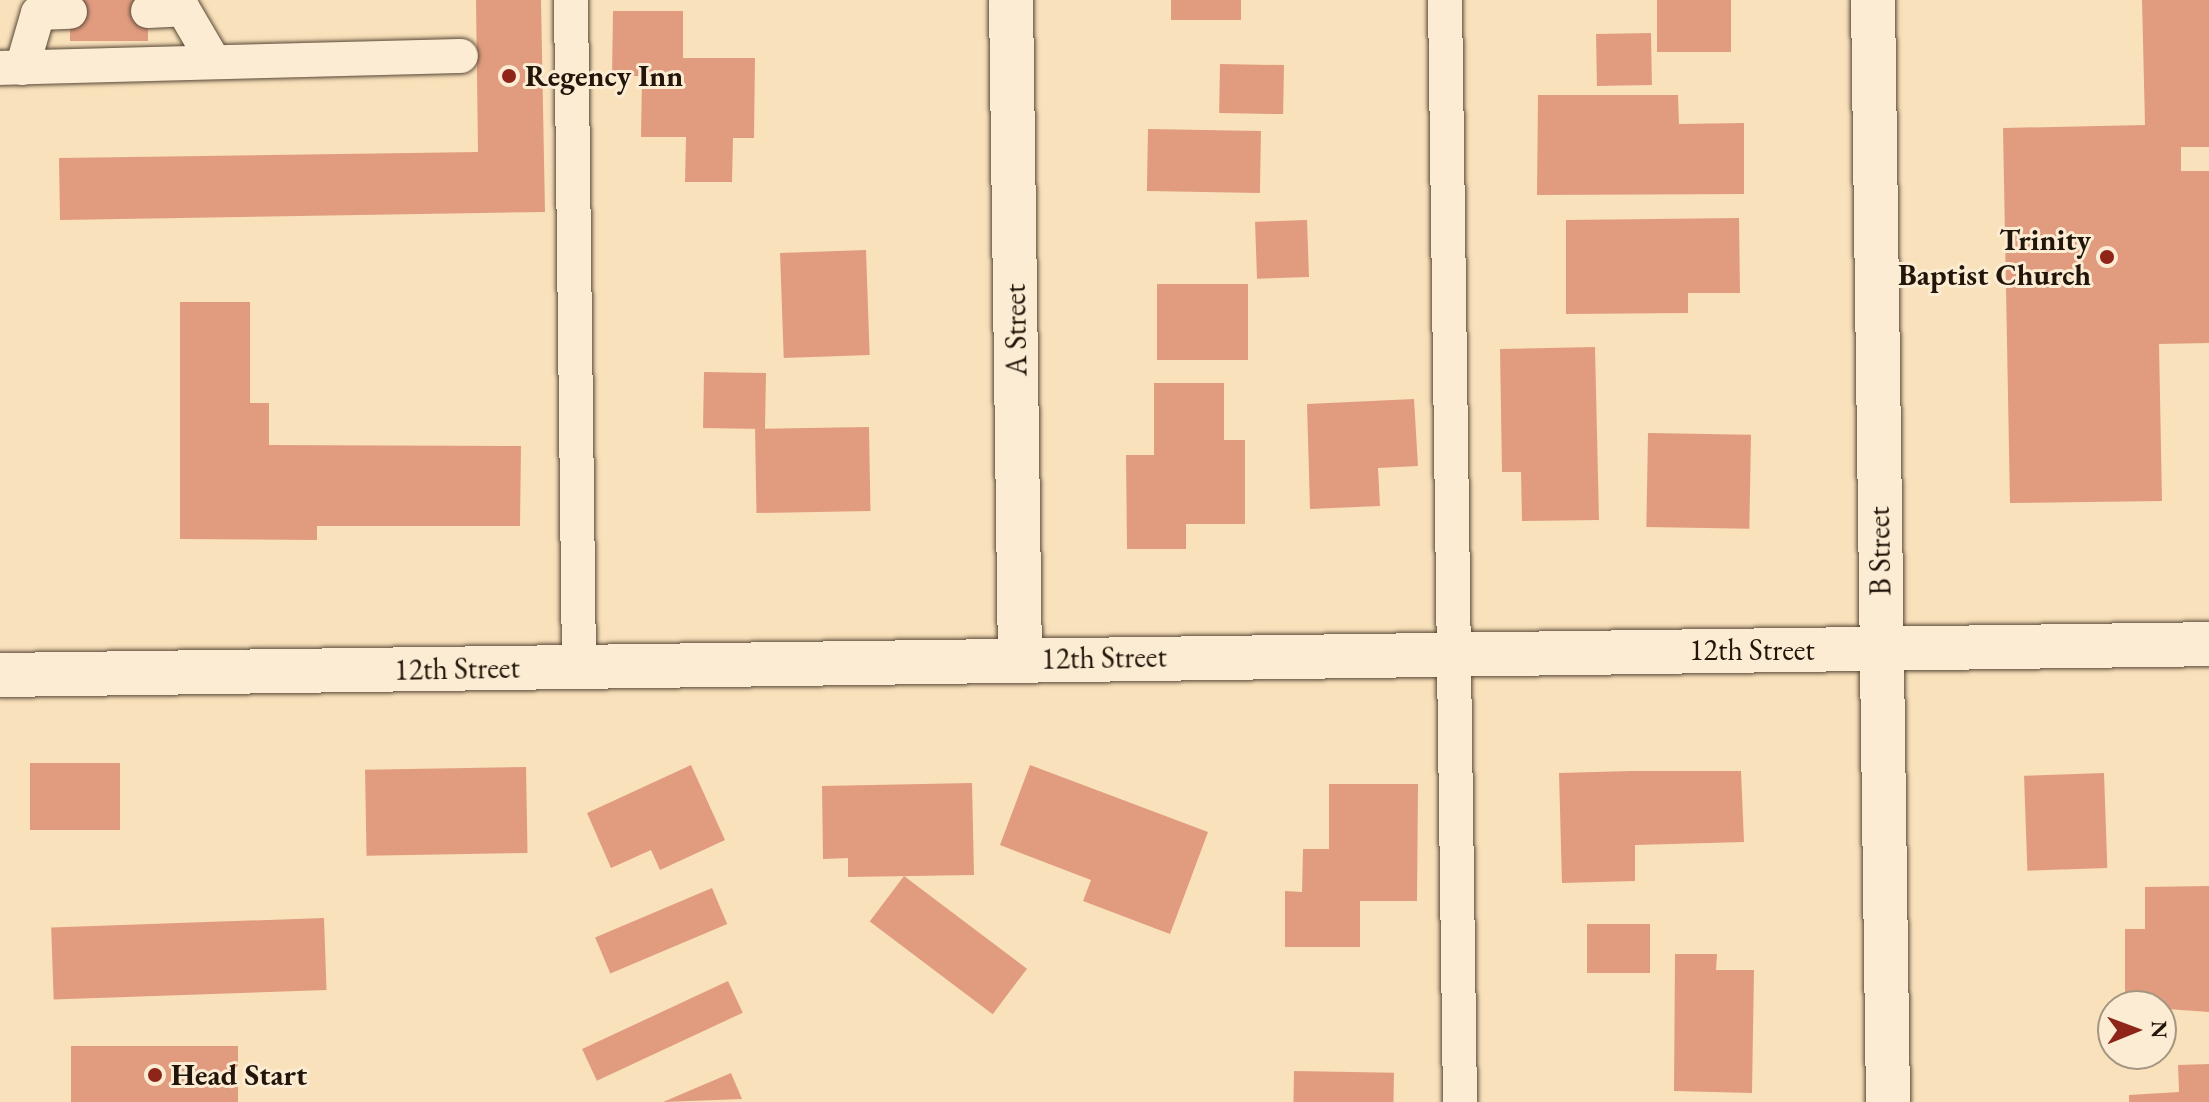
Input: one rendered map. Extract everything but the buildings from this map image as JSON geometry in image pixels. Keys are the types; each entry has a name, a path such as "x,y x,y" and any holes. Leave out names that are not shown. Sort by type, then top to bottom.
{"street":[{"name":"A Street","path":"1011,0 1020,660"},
{"name":"B Street","path":"1873,0 1888,1102"},
{"name":"12th Street","path":"0,675 579,668 1455,651 1882,650 2209,644"}],"lane":[{"path":"571,0 579,668"},
{"path":"1445,0 1460,1102"},
{"path":"148,11 183,9 214,62"},
{"path":"70,12 38,13 11,68 461,56"}],"place":[{"name":"Regency Inn","path":"509,76"},
{"name":"Trinity Baptist Church","path":"2107,257"},
{"name":"Head Start","path":"155,1075"}]}
